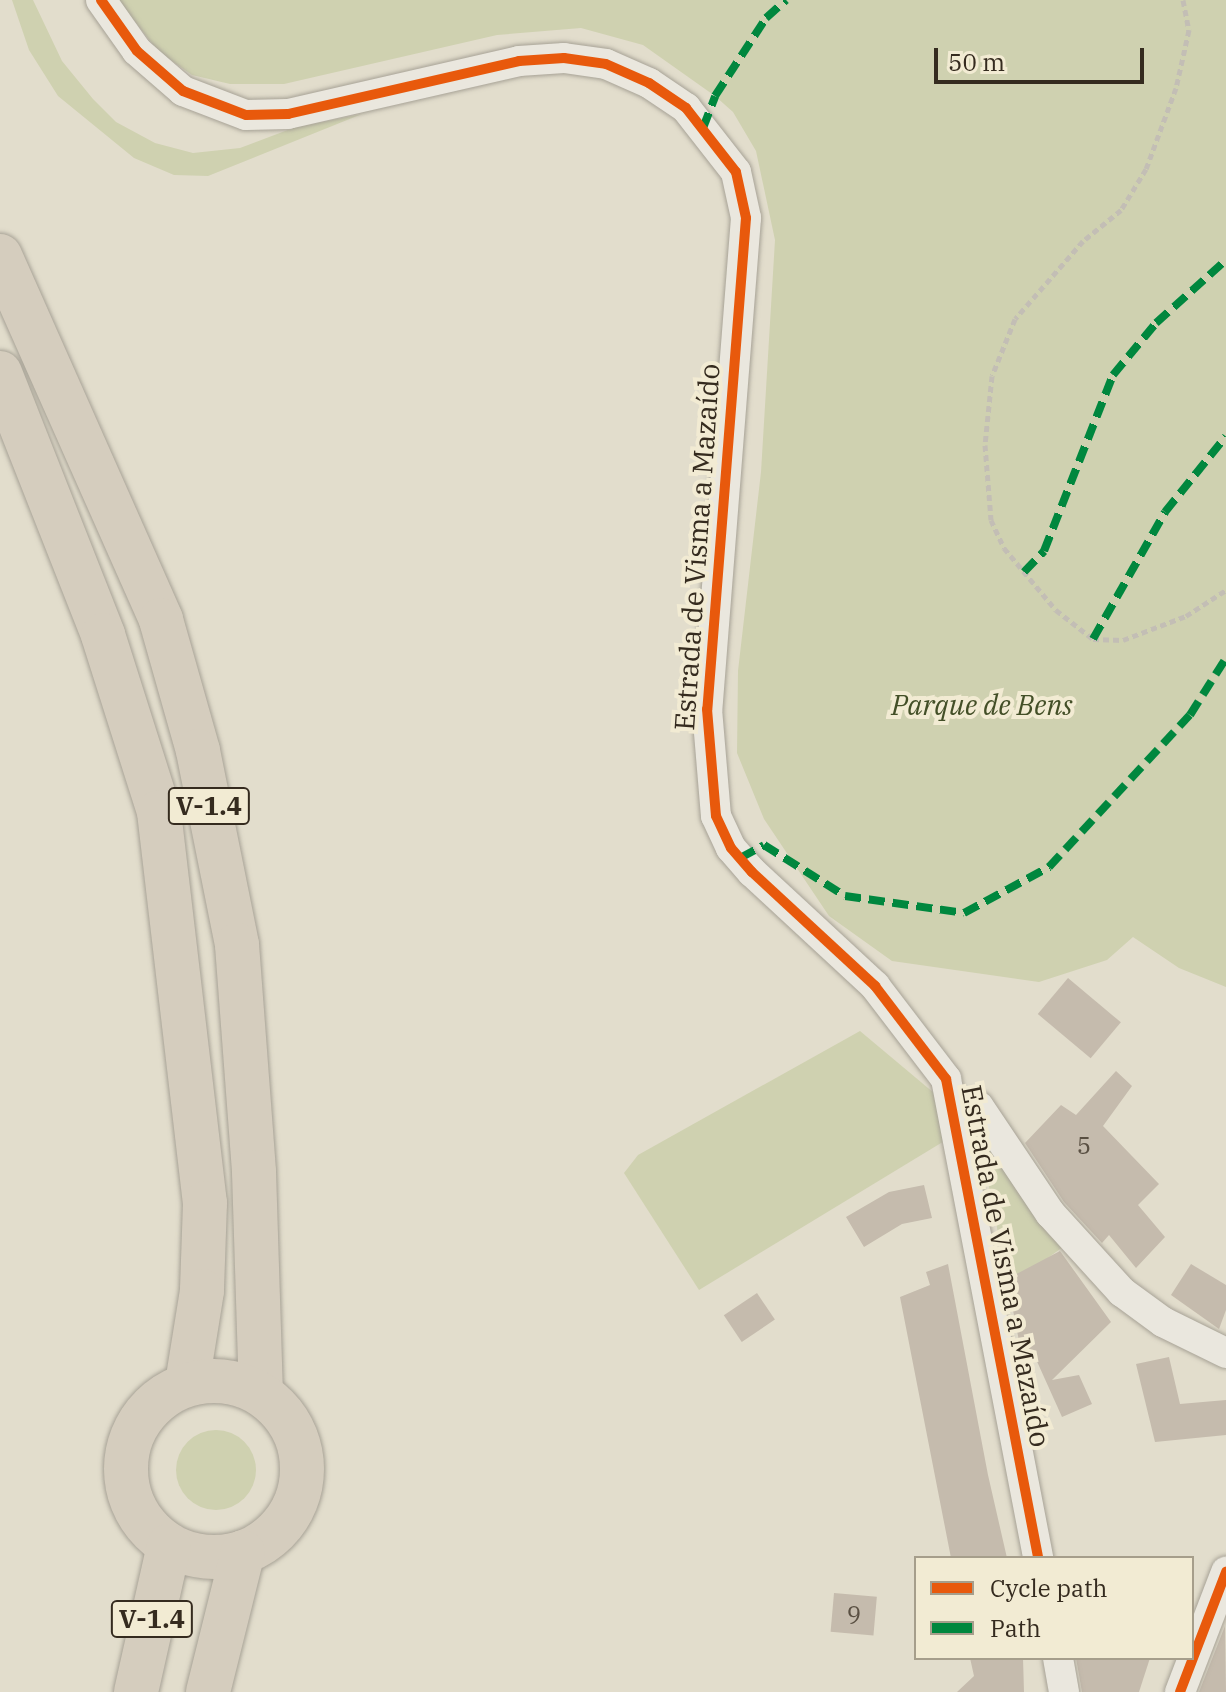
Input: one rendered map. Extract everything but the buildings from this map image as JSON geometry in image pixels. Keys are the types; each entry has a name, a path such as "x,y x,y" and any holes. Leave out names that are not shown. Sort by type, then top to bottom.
{"highway":[{"name":"V-1.4","path":"0,256 161,620 198,751 237,945 254,1172 261,1393"},
{"name":"V-1.4","path":"0,373 103,635 159,812 205,1203 202,1291 187,1384"},
{"path":"169,1546 135,1510 125,1463 144,1414 187,1384 212,1380 261,1393 293,1427 303,1473 285,1522 243,1552"},
{"name":"V-1.4","path":"136,1692 169,1546 218,1557 243,1552 208,1692"}],"street":[{"name":"Estrada de Visma a Mazaído","path":"101,0 137,51 183,91 246,115 303,112 519,61 564,58 606,64 649,83 686,108 712,137 736,172 746,218 707,709 716,816 731,848 760,881 905,1020 940,1068 951,1102 1038,1556"},
{"path":"951,1102 979,1107 1050,1213 1122,1292 1163,1322 1226,1353"},
{"path":"1194,1655 1226,1572"},
{"path":"1058,1660 1064,1692"},
{"path":"1180,1692 1192,1660"}],"path":[{"path":"1183,0 1189,30 1176,88 1146,169 1121,210 1083,241 1015,319 992,376 985,445 991,520 1004,548 1056,610 1093,639 1123,640 1186,616 1226,590"}],"green space":[{"path":"12,0 33,0 62,61 93,99 116,122 155,143 193,153 240,148 293,128 362,114 208,176 174,175 134,158 58,96 29,50"},
{"name":"Parque de Bens","path":"118,0 1226,0 1226,987 1179,968 1133,937 1107,960 1039,982 892,961 829,916 764,819 737,753 738,671 761,472 775,240 756,151 733,112 643,45 581,28 497,35 284,84 230,84 192,75 158,51"},
{"path":"860,1031 934,1093 946,1140 699,1290 624,1173 638,1155"},
{"path":"976,1120 1067,1244 1030,1271 1007,1279"},
{"path":"216,1430 231,1433 244,1442 253,1455 256,1470 253,1485 244,1498 231,1507 216,1510 201,1507 188,1498 179,1485 176,1470 179,1455 188,1442 201,1433"}],"marked path":[{"path":"703,128 715,96 766,18 786,0"},
{"path":"1024,572 1044,551 1113,375 1156,323 1226,260"},
{"path":"1093,639 1165,512 1226,436"},
{"path":"740,858 764,845 845,896 964,913 1049,867 1190,715 1226,658"}],"cycle path":[{"path":"101,0 137,51 183,91 246,115 288,114 519,61 564,58 606,64 649,83 686,108 736,172 746,218 707,709 716,816 731,848 752,872 875,986 946,1079 1038,1556"},
{"path":"1194,1655 1226,1572"},
{"path":"1180,1692 1192,1660"}]}
